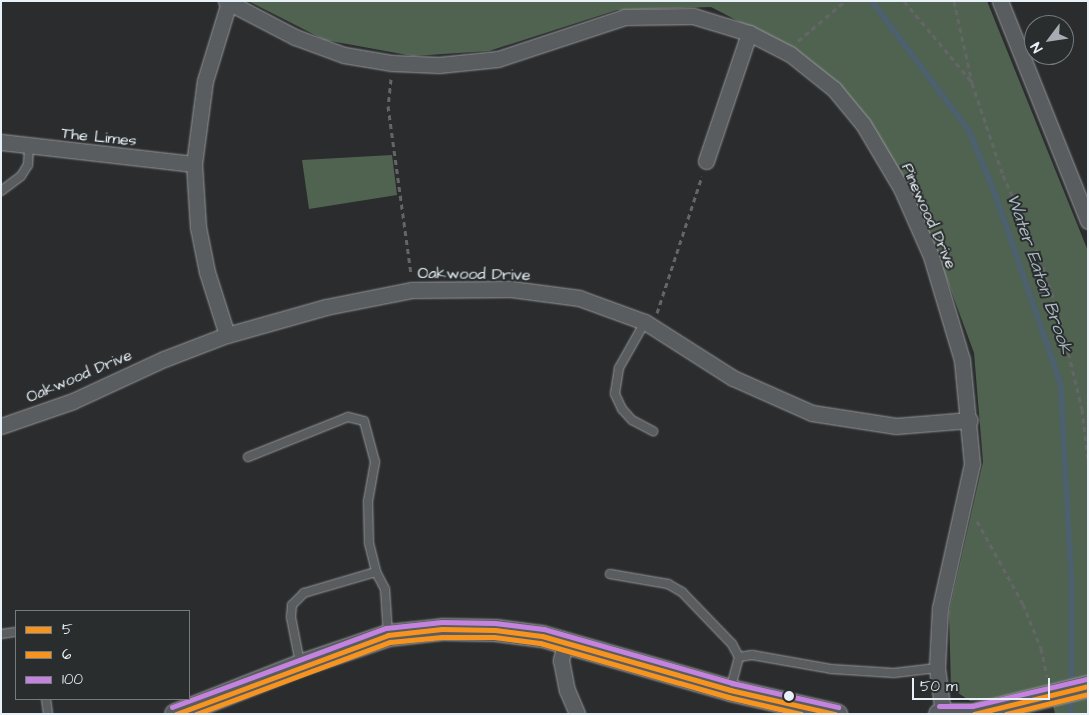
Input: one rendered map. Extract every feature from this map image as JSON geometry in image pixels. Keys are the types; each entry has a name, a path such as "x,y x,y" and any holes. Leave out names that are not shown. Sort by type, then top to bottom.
{"street":[{"path":"1000,1 1083,194 1088,221"},
{"name":"Pinewood Drive","path":"227,2 311,43 344,55 392,64 439,65 498,59 625,18 693,16 749,33 790,54 834,89 863,124 901,188 931,256 960,350 970,420 972,464 940,608 937,668 943,713"},
{"path":"227,2 205,81 194,164 200,236 207,272 227,335"},
{"path":"706,162 749,33"},
{"name":"The Limes","path":"1,142 30,148 194,164"},
{"name":"Oakwood Drive","path":"1,426 73,400 164,359 227,335 326,307 412,290 510,289 579,298 645,322 733,378 812,413 896,426 970,420"},
{"path":"174,714 300,664 388,636 442,629 495,630 566,642 730,690 836,714"},
{"path":"566,642 561,660 566,690 577,714"},
{"path":"939,714 974,714 1051,697 1088,686"}],"lane":[{"path":"1,191 21,176 28,165 30,148"},
{"path":"645,322 619,368 615,394 622,409 632,420 653,431"},
{"path":"248,457 348,417 364,421 375,462 368,501 369,543 376,572 385,588 388,636"},
{"path":"300,664 291,617 295,599 376,572"},
{"path":"610,574 668,584 682,592 732,644 739,657 730,690"},
{"path":"1,634 15,632"},
{"path":"739,657 752,655 831,669 894,674 937,668"},
{"path":"46,700 48,714"}],"path":[{"path":"790,54 802,35 845,1"},
{"path":"904,1 972,83"},
{"path":"954,1 972,83 1003,175 1040,258 1060,318 1082,410 1088,461"},
{"path":"392,64 388,106 412,290"},
{"path":"645,322 657,313 706,162"},
{"path":"965,501 1023,604 1041,648 1051,697"}],"green space":[{"path":"248,1 987,1 1088,251 1088,714 1055,714 1051,697 970,701 951,688 949,612 983,462 974,353 942,266 906,181 851,98 788,47 711,7 617,10 489,51 413,56 325,40"},
{"path":"392,155 397,195 309,209 302,160"}],"waterway":[{"name":"Water Eaton Brook","path":"872,1 969,130 994,190 1061,384 1072,579 1072,685"},
{"name":"Water Eaton Brook","path":"1070,714 1071,694"}],"transit line":[{"name":"100","path":"172,707 386,628 442,622 495,623 544,629 732,683 838,707"},
{"name":"5","path":"176,714 388,635 442,629 495,630 542,636 730,690 835,714"},
{"name":"6","path":"196,714 390,642 442,637 494,637 540,643 728,697 801,714"},
{"name":"100","path":"939,706 972,706 1086,679"},
{"name":"5","path":"974,714 1088,686"},
{"name":"6","path":"1006,714 1088,694"}]}
